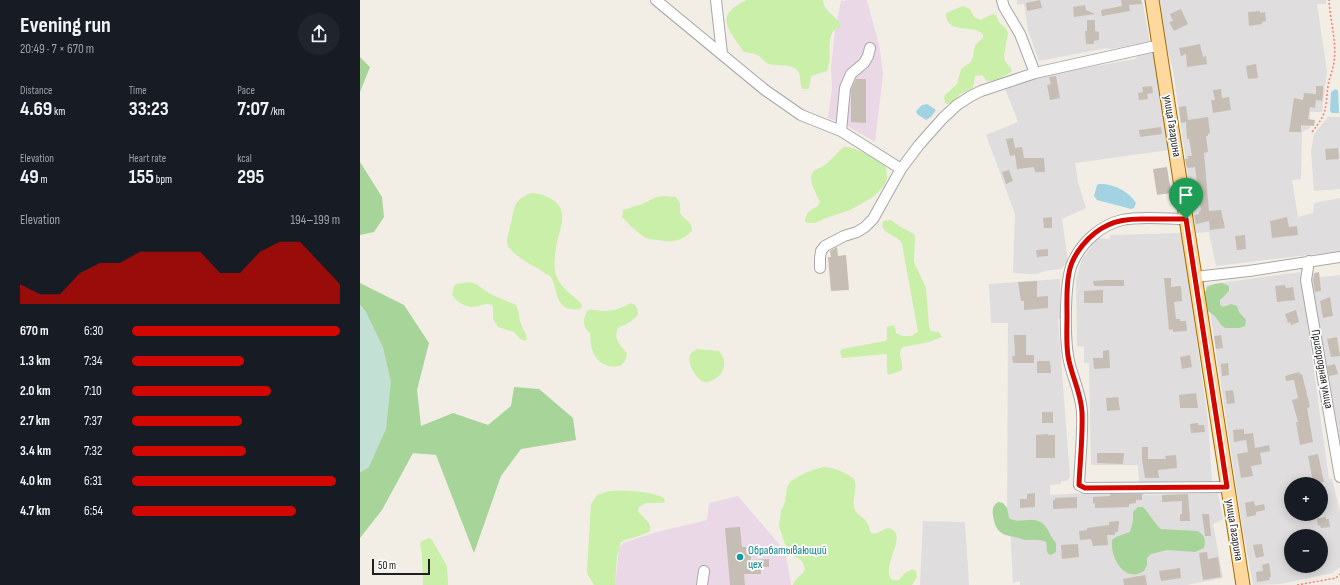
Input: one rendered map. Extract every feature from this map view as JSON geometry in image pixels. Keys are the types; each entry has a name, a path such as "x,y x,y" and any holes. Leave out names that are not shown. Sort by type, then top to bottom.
{"main road":[{"name":"улица Гагарина","path":"1152,0 1243,585"}],"street":[{"path":"656,0 765,90 801,114 841,131 900,168"},
{"path":"716,0 722,54"},
{"path":"1002,0 1004,7 1020,34 1035,73"},
{"path":"820,268 821,251 825,246 866,227 873,219 900,168 943,118 957,105 980,91 1035,73 1160,45"},
{"path":"841,131 844,88 851,74 864,63 870,48"},
{"path":"1186,219 1123,220 1108,225 1090,238 1079,250 1072,262 1069,273 1067,303 1067,339 1068,357 1079,395 1082,412 1079,485 1085,488 1227,487"},
{"path":"1194,276 1249,272 1340,257"},
{"name":"Пригородная улица","path":"1310,261 1306,280 1340,477"},
{"path":"702,585 704,571"}],"path":[{"path":"1312,132 1325,114 1328,86 1334,62 1335,50 1329,0"},
{"path":"1297,585 1336,578 1340,574"}],"shaded area":[{"path":"867,0 880,49 883,75 875,142 844,124 828,118 832,88 831,68 835,30 841,1"},
{"path":"1017,0 1142,0 1150,42 1110,49 1106,48 1039,61 1028,30 1024,4 1017,5"},
{"path":"1159,0 1326,0 1326,4 1317,4 1327,71 1322,112 1310,112 1310,128 1302,132 1301,179 1292,180 1298,217 1313,213 1314,203 1340,198 1340,251 1216,266 1209,232 1196,233 1173,70 1167,48"},
{"path":"1153,52 1169,150 1075,163 1078,182 1086,208 1062,219 1068,261 1061,269 1036,274 1013,273 1015,214 986,135 1018,122 1004,86 1062,72 1135,59 1139,54"},
{"path":"1328,117 1340,117 1340,189 1314,191 1311,151 1314,134"},
{"path":"1182,233 1208,421 1212,481 1139,482 1138,465 1091,465 1089,363 1084,363 1084,347 1077,346 1076,279 1082,259 1098,238 1110,239 1110,235"},
{"path":"1300,272 1329,479 1332,479 1340,511 1340,567 1332,573 1281,584 1253,585 1242,525 1206,285"},
{"path":"1340,275 1340,442 1311,278"},
{"path":"1060,279 1060,319 1058,319 1070,477 1067,481 1061,481 1061,484 1050,485 1050,495 1117,491 1144,492 1144,495 1218,493 1223,519 1213,524 1223,578 1187,585 1020,585 1020,581 1013,583 1010,524 1007,524 1008,323 991,323 989,284"},
{"path":"738,496 785,551 791,585 615,585 619,549 623,543 653,533 707,520 709,503"},
{"path":"923,521 965,522 969,585 920,585"}],"green space":[{"path":"747,0 823,0 828,11 837,19 841,26 833,31 831,36 829,66 827,71 811,76 808,89 803,89 798,71 796,69 790,66 769,64 757,55 744,52 733,36 727,23 727,17 730,11"},
{"path":"963,6 970,9 974,17 981,20 992,14 996,15 999,22 1008,33 1004,56 1005,61 1012,71 1001,78 990,81 987,81 982,75 975,76 973,88 960,94 953,103 947,104 945,103 944,96 957,84 961,69 971,62 975,45 983,38 983,34 979,31 955,27 947,21 946,14 948,12"},
{"path":"360,57 370,67 360,92"},
{"path":"844,147 849,147 860,151 886,167 887,178 884,186 873,197 850,210 815,223 807,223 805,221 807,213 818,206 820,202 811,181 812,173 828,162"},
{"path":"360,162 382,197 384,217 374,232 360,235"},
{"path":"531,193 544,195 557,204 561,209 562,221 556,247 555,271 556,276 562,285 582,304 582,307 579,309 576,310 567,308 563,305 559,301 553,280 550,276 516,255 508,246 508,237 517,202"},
{"path":"662,196 676,197 680,203 680,213 691,225 692,231 681,239 668,241 646,238 636,231 622,217 623,210"},
{"path":"891,220 914,234 914,262 926,288 929,327 931,331 939,332 942,337 929,342 903,347 900,352 902,370 889,375 887,372 886,354 842,358 840,352 842,349 885,341 887,339 887,327 893,325 896,333 902,336 910,336 918,332 902,244 897,238 886,232 883,226 883,221"},
{"path":"469,282 476,284 490,294 516,305 527,338 526,341 520,339 514,332 498,327 493,319 492,305 487,304 470,307 455,299 452,294 454,286"},
{"path":"360,283 404,305 429,343 417,390 421,426 453,413 488,425 511,406 514,387 539,389 573,418 576,440 521,449 501,476 474,553 436,455 413,453 382,510 360,538 360,472 369,467 366,312 360,305"},
{"path":"1222,283 1229,286 1229,291 1220,300 1220,305 1223,307 1231,304 1237,306 1239,312 1246,320 1245,326 1239,328 1225,328 1215,316 1208,311 1205,293 1207,287"},
{"path":"631,303 637,308 638,315 630,322 618,328 616,335 618,342 627,353 626,359 622,365 612,367 608,366 600,362 592,349 590,333 584,326 587,311 613,310"},
{"path":"360,305 366,312 383,347 391,382 386,429 369,467 360,472"},
{"path":"697,349 719,351 722,355 724,360 724,369 715,379 704,382 698,378 693,371 689,359 692,352"},
{"path":"823,467 840,471 854,479 854,507 858,514 867,522 871,533 877,533 888,528 893,530 896,534 897,540 890,561 889,575 892,580 899,580 905,573 913,569 916,571 917,577 912,585 793,585 805,569 802,561 790,553 785,544 779,526 787,487 791,481 807,472"},
{"path":"609,491 650,493 663,497 665,501 663,503 646,503 639,507 638,511 650,525 650,531 643,535 621,542 617,557 615,585 594,585 587,571 591,504 597,495"},
{"path":"998,502 1003,503 1007,508 1009,518 1013,520 1034,520 1042,523 1056,543 1056,552 1051,555 1049,554 1047,551 1046,542 1044,541 1024,540 1002,533 995,525 993,513 994,506"},
{"path":"1138,507 1143,507 1161,529 1197,531 1202,534 1205,543 1204,548 1195,552 1167,550 1151,554 1147,558 1147,565 1144,571 1137,574 1130,574 1125,571 1120,567 1113,554 1112,540 1130,532 1133,521 1133,512"},
{"path":"429,538 432,540 447,566 448,585 423,585 420,544 422,541"}],"water":[{"path":"1336,89 1338,91 1339,113 1332,113 1330,111 1331,92"},
{"path":"927,104 936,110 931,117 926,120 917,114 916,111 922,105"},
{"path":"1097,185 1115,186 1125,191 1136,203 1134,208 1131,209 1097,200 1094,196"}],"building":[{"path":"1040,0 1042,8 1027,11 1026,3"},
{"path":"1121,0 1141,0 1142,4 1129,5 1130,11 1102,16 1101,10 1122,6"},
{"path":"1085,5 1086,10 1095,14 1074,17 1073,7"},
{"path":"1181,9 1188,24 1174,31 1169,22 1173,21 1170,14"},
{"path":"1260,11 1260,13 1265,12 1266,21 1262,22 1262,24 1249,26 1248,12"},
{"path":"1087,20 1095,20 1095,31 1099,32 1099,40 1094,41 1094,44 1086,44 1085,31 1087,31"},
{"path":"1200,44 1203,57 1206,56 1207,64 1187,67 1186,54 1181,56 1179,48"},
{"path":"1256,64 1258,78 1248,79 1246,66"},
{"path":"1056,76 1060,98 1050,100 1047,85 1051,84 1049,77"},
{"path":"856,79 866,79 866,123 851,122 851,90"},
{"path":"1152,86 1153,93 1147,94 1148,99 1139,100 1138,93 1143,92 1142,87"},
{"path":"1316,86 1323,86 1323,94 1322,101 1316,100 1315,108 1310,107 1308,119 1315,120 1314,126 1301,125 1301,132 1289,132 1294,98 1303,100 1304,93 1316,94"},
{"path":"1221,89 1222,98 1229,97 1231,110 1213,113 1211,100 1215,100 1213,90"},
{"path":"1186,106 1188,120 1208,117 1210,133 1206,136 1208,152 1204,153 1209,211 1221,210 1225,228 1210,230 1209,221 1196,224 1194,215 1199,214 1199,211 1201,210 1198,192 1190,193 1189,183 1197,182 1195,167 1187,168 1185,159 1188,159 1187,156 1192,156 1189,139 1187,139 1186,122 1181,123 1179,107"},
{"path":"1161,127 1162,134 1140,137 1139,130"},
{"path":"1013,138 1015,148 1022,147 1024,158 1044,158 1045,172 1035,172 1034,167 1017,169 1015,155 1010,156 1006,139"},
{"path":"1338,148 1339,159 1326,160 1325,149"},
{"path":"1167,167 1171,193 1157,195 1153,169"},
{"path":"1009,170 1013,181 1006,184 1002,172"},
{"path":"1052,217 1052,228 1044,228 1043,218"},
{"path":"1287,217 1289,227 1297,226 1298,235 1272,238 1270,221"},
{"path":"1245,235 1246,249 1237,250 1235,236"},
{"path":"837,247 838,256 846,255 849,290 831,291 828,257 831,257 830,251"},
{"path":"1048,249 1048,256 1037,257 1036,250"},
{"path":"1319,272 1321,291 1315,292 1313,280 1314,273"},
{"path":"1164,278 1171,278 1171,287 1181,286 1182,301 1174,302 1176,319 1186,321 1187,331 1173,332 1173,329 1169,330"},
{"path":"1124,280 1124,286 1094,286 1093,281"},
{"path":"1037,281 1037,297 1048,296 1048,308 1024,310 1024,301 1021,301 1018,282"},
{"path":"1285,285 1286,288 1293,287 1295,300 1277,302 1275,286"},
{"path":"1103,290 1103,303 1084,303 1084,291"},
{"path":"1330,297 1333,316 1323,318 1320,301"},
{"path":"1296,310 1299,322 1291,325 1290,322 1288,323 1285,314"},
{"path":"1014,335 1026,335 1026,355 1034,355 1034,363 1013,363 1012,356 1015,356"},
{"path":"1221,335 1223,348 1216,349 1214,336"},
{"path":"1337,337 1340,356 1331,357 1327,339"},
{"path":"1109,350 1110,368 1094,369 1093,358 1103,358 1103,351"},
{"path":"1190,355 1192,367 1182,369 1180,357"},
{"path":"1037,361 1050,361 1051,373 1037,373"},
{"path":"1228,363 1229,375 1222,376 1221,364"},
{"path":"1335,364 1338,374 1329,376 1327,366"},
{"path":"1299,372 1302,374 1310,407 1307,408 1313,442 1300,445 1296,422 1298,422 1292,400 1298,398 1294,380 1286,381 1285,376"},
{"path":"1233,390 1235,403 1227,404 1225,391"},
{"path":"1196,393 1198,408 1180,408 1179,395"},
{"path":"1118,397 1120,410 1107,411 1106,398"},
{"path":"1042,412 1053,412 1053,423 1042,423"},
{"path":"1198,423 1198,425 1204,425 1205,432 1191,433 1190,424"},
{"path":"1244,429 1244,434 1253,433 1255,448 1269,445 1270,451 1260,453 1262,464 1251,466 1253,476 1241,478 1237,454 1248,452 1246,440 1234,442 1233,430"},
{"path":"1036,435 1055,435 1055,458 1036,458"},
{"path":"1142,447 1148,447 1148,459 1166,459 1165,456 1176,455 1177,468 1158,470 1159,478 1145,478"},
{"path":"1097,453 1124,453 1123,464 1097,463"},
{"path":"1318,454 1323,477 1312,477 1308,456"},
{"path":"1035,493 1035,507 1020,508 1020,499 1027,499 1027,494"},
{"path":"1110,494 1142,494 1142,500 1136,500 1136,503 1129,504 1129,507 1095,508 1095,503 1093,504 1093,497 1110,496"},
{"path":"1188,494 1190,521 1180,521 1180,514 1182,514 1182,501 1162,502 1162,495"},
{"path":"1077,497 1077,508 1053,509 1053,500 1055,500 1055,498"},
{"path":"1254,501 1255,506 1264,504 1265,510 1256,512 1256,515 1247,517 1245,503"},
{"path":"1202,514 1209,514 1211,536 1205,536"},
{"path":"1329,519 1330,527 1321,528 1320,525 1318,526 1317,521 1328,521"},
{"path":"1119,521 1118,532 1115,532 1115,535 1107,535 1108,545 1093,546 1091,539 1080,540 1079,531 1087,530 1087,528 1109,525 1109,522"},
{"name":"Обрабатывающий цех","path":"740,527 742,547 746,547 746,553 751,553 751,560 769,559 769,567 761,567 761,574 744,574 745,585 730,585 725,528"},
{"path":"1078,544 1079,557 1062,559 1061,545"},
{"path":"1262,544 1264,556 1256,558 1253,545"},
{"path":"1207,552 1208,559 1218,557 1221,577 1203,580 1199,553"},
{"path":"1269,563 1270,580 1257,582 1256,572 1263,571 1262,565"},
{"path":"1180,568 1181,578 1161,581 1159,571"},
{"path":"1145,575 1147,585 1124,585 1123,579"}],"place":[{"name":"Обрабатывающий цех","path":"740,557"}],"route":[{"path":"1186,219 1227,487 1085,488 1079,485 1082,412 1079,395 1068,357 1067,303 1069,273 1072,262 1079,250 1090,238 1108,225 1123,220 1186,219"}]}
